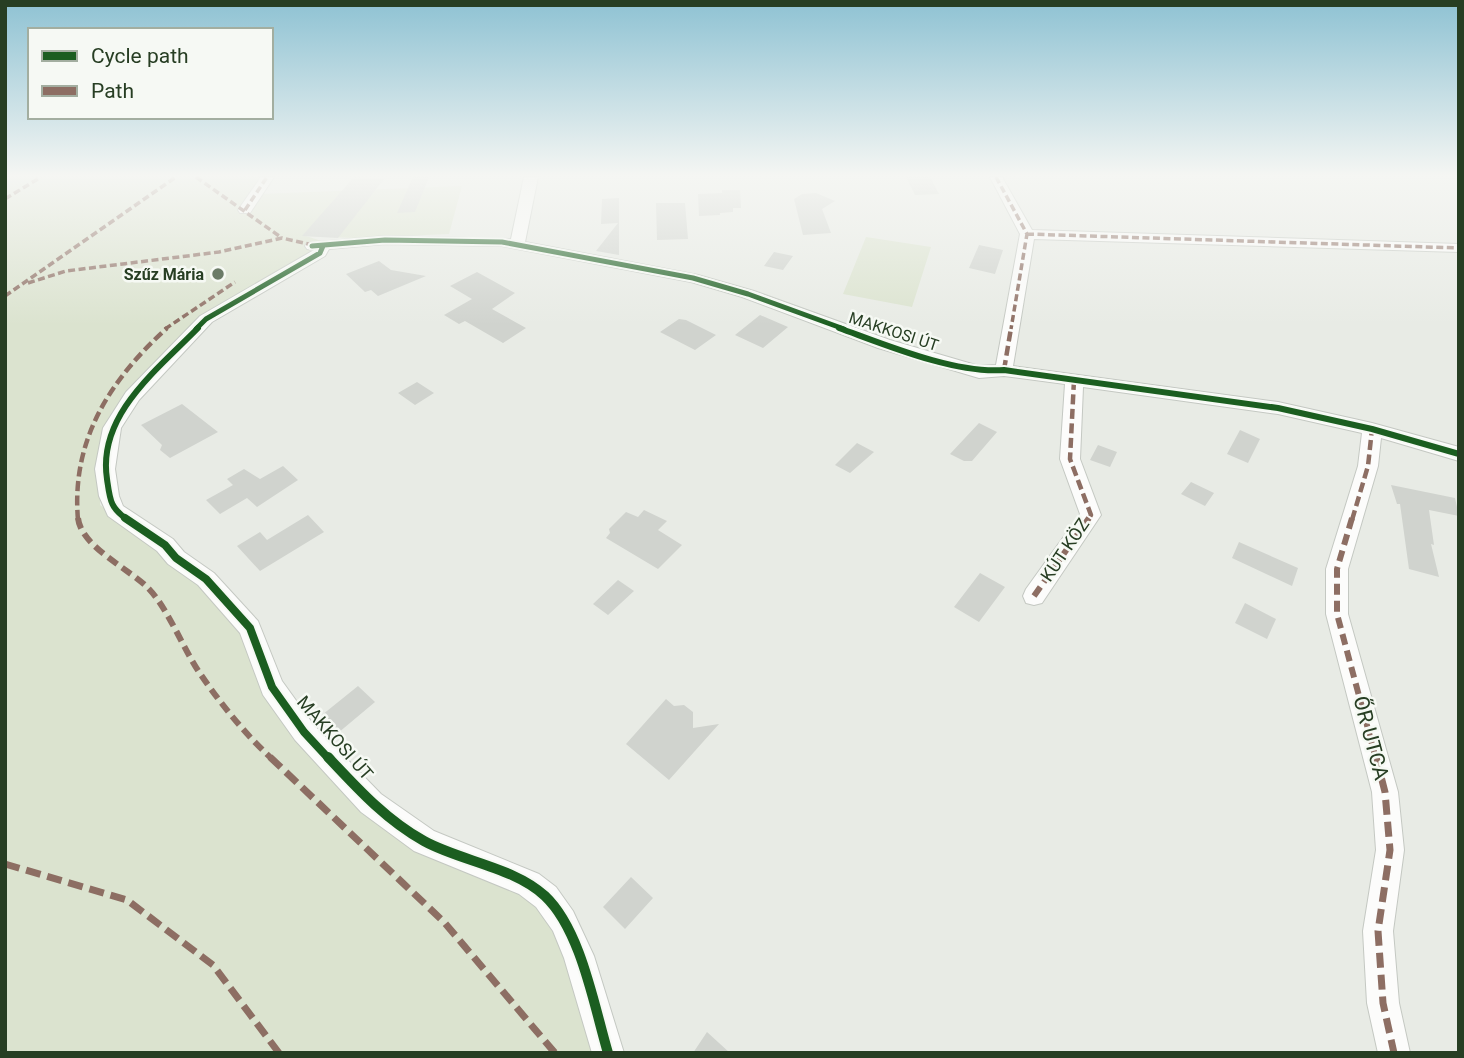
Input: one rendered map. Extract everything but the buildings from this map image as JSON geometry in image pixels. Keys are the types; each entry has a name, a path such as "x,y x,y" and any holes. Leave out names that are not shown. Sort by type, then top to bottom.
{"street":[{"path":"517,244 521,226"},
{"path":"1003,370 1026,255 1027,234 1023,226"},
{"path":"1027,234 1459,248"},
{"name":"MAKKOSI ÚT","path":"608,1053 579,956 563,921 546,897 529,884 425,841 371,803 304,732 272,687 250,628 206,579 176,558 165,545 115,512 109,496 105,469 112,428 132,396 206,318 320,253 318,246 376,240 441,239 517,244 693,278 979,372 1003,370 1278,408 1372,429 1459,454"},
{"name":"KÚT KÖZ","path":"1034,596 1091,515 1070,459 1074,380"},
{"name":"ŐR UTCA","path":"1372,429 1368,466 1337,569 1337,614 1385,792 1390,849 1378,931 1383,1003 1394,1053"}],"green space":[{"path":"5,226 451,226 449,234 353,238 306,236 328,243 206,313 126,395 100,455 100,505 196,577 242,630 349,790 538,898 571,948 602,1053 5,1053"},
{"path":"866,237 931,247 912,307 843,294"}],"marked path":[{"path":"5,296 105,226"},
{"path":"266,226 282,238"},
{"path":"1004,370 1027,234 1023,226"},
{"path":"1027,234 1459,248"},
{"path":"28,283 66,271 219,252 282,238 317,246"},
{"path":"235,282 187,312 161,333 123,376 100,409 86,437 81,458 77,494 79,527 90,541 150,590 199,672 255,743 444,922 555,1053"},
{"path":"1034,596 1091,515 1070,459 1074,380"},
{"path":"1372,429 1368,466 1337,569 1337,614 1385,792 1390,850 1378,931 1383,1003 1394,1053"},
{"path":"5,864 127,900 213,965 279,1053"}],"cycle path":[{"path":"312,246 385,240 502,242 693,278 748,294 884,344 979,372 1004,370 1278,408 1372,429 1459,454"},
{"path":"323,246 320,253 206,319 132,396 112,428 105,469 109,496 115,511 165,545 176,558 206,579 250,628 272,687 304,732 371,803 424,841 529,884 546,897 563,921 579,956 608,1053"}],"place":[{"name":"Szűz Mária","path":"218,274"}]}
